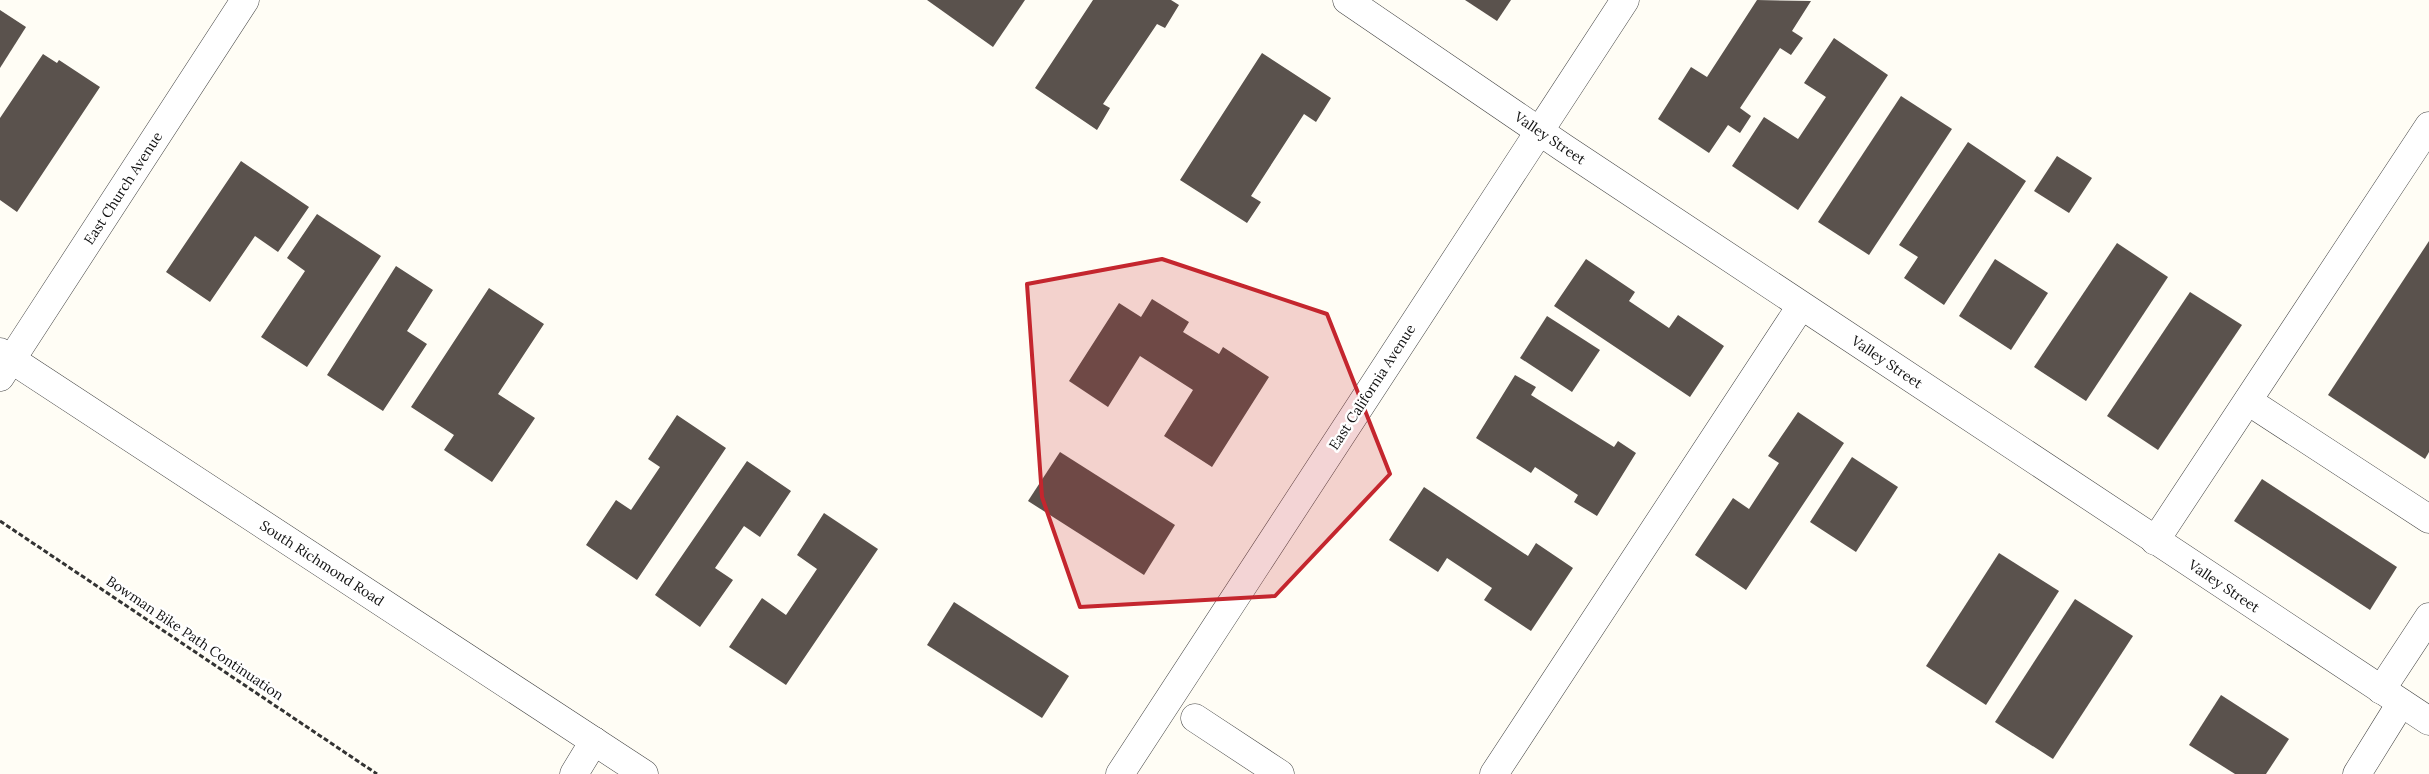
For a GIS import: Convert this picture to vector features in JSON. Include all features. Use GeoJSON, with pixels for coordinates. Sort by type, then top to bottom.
{"type":"FeatureCollection","features":[{"type":"Feature","properties":{"kind":"street","name":"East Church Avenue"},"geometry":{"type":"LineString","coordinates":[[4,363],[246,0]]}},
{"type":"Feature","properties":{"kind":"street","name":"Valley Street"},"geometry":{"type":"LineString","coordinates":[[1347,0],[1801,306],[2429,722]]}},
{"type":"Feature","properties":{"kind":"street","name":"East California Avenue"},"geometry":{"type":"LineString","coordinates":[[1120,774],[1625,0]]}},
{"type":"Feature","properties":{"kind":"street"},"geometry":{"type":"LineString","coordinates":[[2155,541],[2429,126]]}},
{"type":"Feature","properties":{"kind":"street"},"geometry":{"type":"LineString","coordinates":[[1494,774],[1801,306]]}},
{"type":"Feature","properties":{"kind":"street","name":"South Richmond Road"},"geometry":{"type":"LineString","coordinates":[[4,363],[644,774]]}},
{"type":"Feature","properties":{"kind":"street"},"geometry":{"type":"LineString","coordinates":[[2248,401],[2429,519]]}},
{"type":"Feature","properties":{"kind":"street"},"geometry":{"type":"LineString","coordinates":[[2358,774],[2391,697],[2429,617]]}},
{"type":"Feature","properties":{"kind":"street"},"geometry":{"type":"LineString","coordinates":[[1195,718],[1280,774]]}},
{"type":"Feature","properties":{"kind":"street"},"geometry":{"type":"LineString","coordinates":[[574,774],[594,741]]}},
{"type":"Feature","properties":{"kind":"path","name":"Bowman Bike Path Continuation"},"geometry":{"type":"LineString","coordinates":[[0,521],[377,774]]}},
{"type":"Feature","properties":{"kind":"highlighted area"},"geometry":{"type":"Polygon","coordinates":[[[1162,259],[1327,314],[1390,474],[1275,596],[1080,607],[1042,497],[1027,284],[1162,259]]]}},
{"type":"Feature","properties":{"kind":"building"},"geometry":{"type":"Polygon","coordinates":[[[927,0],[1025,0],[993,47],[927,0]]]}},
{"type":"Feature","properties":{"kind":"building"},"geometry":{"type":"Polygon","coordinates":[[[1093,0],[1171,0],[1179,5],[1165,28],[1157,24],[1103,104],[1110,108],[1097,130],[1035,88],[1093,0]]]}},
{"type":"Feature","properties":{"kind":"building"},"geometry":{"type":"Polygon","coordinates":[[[1465,0],[1511,0],[1497,21],[1465,0]]]}},
{"type":"Feature","properties":{"kind":"building"},"geometry":{"type":"Polygon","coordinates":[[[1757,0],[1811,1],[1792,31],[1803,38],[1791,55],[1780,48],[1740,108],[1751,116],[1740,133],[1728,125],[1709,153],[1658,119],[1691,67],[1707,77],[1757,0]]]}},
{"type":"Feature","properties":{"kind":"building"},"geometry":{"type":"Polygon","coordinates":[[[0,10],[26,27],[0,68],[0,10]]]}},
{"type":"Feature","properties":{"kind":"building"},"geometry":{"type":"Polygon","coordinates":[[[1834,38],[1888,75],[1798,210],[1732,166],[1764,117],[1798,139],[1826,97],[1804,83],[1834,38]]]}},
{"type":"Feature","properties":{"kind":"building"},"geometry":{"type":"Polygon","coordinates":[[[1262,53],[1331,98],[1316,122],[1304,114],[1251,196],[1261,202],[1247,223],[1180,180],[1262,53]]]}},
{"type":"Feature","properties":{"kind":"building"},"geometry":{"type":"Polygon","coordinates":[[[43,54],[57,63],[59,60],[100,87],[17,212],[0,200],[0,118],[43,54]]]}},
{"type":"Feature","properties":{"kind":"building"},"geometry":{"type":"Polygon","coordinates":[[[1901,96],[1952,129],[1869,255],[1818,222],[1901,96]]]}},
{"type":"Feature","properties":{"kind":"building"},"geometry":{"type":"Polygon","coordinates":[[[1968,142],[2026,181],[1944,305],[1904,278],[1918,257],[1899,245],[1968,142]]]}},
{"type":"Feature","properties":{"kind":"building"},"geometry":{"type":"Polygon","coordinates":[[[2057,156],[2092,178],[2069,213],[2034,191],[2057,156]]]}},
{"type":"Feature","properties":{"kind":"building"},"geometry":{"type":"Polygon","coordinates":[[[241,161],[309,207],[278,252],[255,236],[210,302],[166,272],[241,161]]]}},
{"type":"Feature","properties":{"kind":"building"},"geometry":{"type":"Polygon","coordinates":[[[317,214],[381,256],[307,367],[261,337],[305,271],[287,258],[317,214]]]}},
{"type":"Feature","properties":{"kind":"building"},"geometry":{"type":"Polygon","coordinates":[[[2429,241],[2429,452],[2425,459],[2328,395],[2429,241]]]}},
{"type":"Feature","properties":{"kind":"building"},"geometry":{"type":"Polygon","coordinates":[[[2117,243],[2168,277],[2086,401],[2034,367],[2117,243]]]}},
{"type":"Feature","properties":{"kind":"building"},"geometry":{"type":"Polygon","coordinates":[[[1586,259],[1635,292],[1629,301],[1669,328],[1678,315],[1724,346],[1690,397],[1554,306],[1586,259]]]}},
{"type":"Feature","properties":{"kind":"building"},"geometry":{"type":"Polygon","coordinates":[[[1995,259],[2048,293],[2011,350],[1959,316],[1995,259]]]}},
{"type":"Feature","properties":{"kind":"building"},"geometry":{"type":"Polygon","coordinates":[[[396,266],[433,290],[407,331],[427,344],[383,411],[327,375],[396,266]]]}},
{"type":"Feature","properties":{"kind":"building"},"geometry":{"type":"Polygon","coordinates":[[[489,288],[544,324],[498,394],[535,418],[492,482],[444,450],[454,435],[411,407],[489,288]]]}},
{"type":"Feature","properties":{"kind":"building"},"geometry":{"type":"Polygon","coordinates":[[[2190,292],[2242,325],[2158,450],[2107,416],[2190,292]]]}},
{"type":"Feature","properties":{"kind":"building"},"geometry":{"type":"Polygon","coordinates":[[[1152,299],[1189,322],[1183,332],[1219,354],[1223,347],[1269,377],[1212,467],[1164,436],[1193,390],[1140,356],[1108,407],[1069,381],[1119,303],[1141,317],[1152,299]]]}},
{"type":"Feature","properties":{"kind":"building"},"geometry":{"type":"Polygon","coordinates":[[[1547,316],[1600,350],[1572,392],[1520,358],[1547,316]]]}},
{"type":"Feature","properties":{"kind":"building"},"geometry":{"type":"Polygon","coordinates":[[[1515,375],[1536,387],[1531,395],[1614,447],[1618,441],[1636,453],[1597,516],[1574,502],[1578,495],[1535,467],[1531,473],[1476,438],[1515,375]]]}},
{"type":"Feature","properties":{"kind":"building"},"geometry":{"type":"Polygon","coordinates":[[[1798,412],[1844,443],[1746,590],[1695,555],[1733,498],[1749,509],[1779,463],[1768,456],[1798,412]]]}},
{"type":"Feature","properties":{"kind":"building"},"geometry":{"type":"Polygon","coordinates":[[[677,415],[726,448],[637,580],[586,545],[616,500],[631,510],[660,467],[648,459],[677,415]]]}},
{"type":"Feature","properties":{"kind":"building"},"geometry":{"type":"Polygon","coordinates":[[[1060,452],[1175,525],[1144,575],[1028,501],[1060,452]]]}},
{"type":"Feature","properties":{"kind":"building"},"geometry":{"type":"Polygon","coordinates":[[[1852,457],[1898,487],[1856,552],[1810,522],[1852,457]]]}},
{"type":"Feature","properties":{"kind":"building"},"geometry":{"type":"Polygon","coordinates":[[[747,461],[791,491],[760,537],[744,526],[715,568],[733,580],[700,627],[655,595],[747,461]]]}},
{"type":"Feature","properties":{"kind":"building"},"geometry":{"type":"Polygon","coordinates":[[[2262,479],[2397,567],[2370,610],[2234,521],[2262,479]]]}},
{"type":"Feature","properties":{"kind":"building"},"geometry":{"type":"Polygon","coordinates":[[[1424,487],[1528,556],[1536,543],[1573,568],[1531,631],[1484,600],[1492,588],[1447,558],[1438,572],[1389,540],[1424,487]]]}},
{"type":"Feature","properties":{"kind":"building"},"geometry":{"type":"Polygon","coordinates":[[[824,513],[878,549],[786,685],[729,647],[762,598],[786,615],[817,569],[797,555],[824,513]]]}},
{"type":"Feature","properties":{"kind":"building"},"geometry":{"type":"Polygon","coordinates":[[[1999,553],[2059,591],[1986,705],[1926,666],[1999,553]]]}},
{"type":"Feature","properties":{"kind":"building"},"geometry":{"type":"Polygon","coordinates":[[[2075,599],[2133,636],[2053,759],[1995,722],[2075,599]]]}},
{"type":"Feature","properties":{"kind":"building"},"geometry":{"type":"Polygon","coordinates":[[[954,602],[1069,676],[1042,718],[927,645],[954,602]]]}},
{"type":"Feature","properties":{"kind":"building"},"geometry":{"type":"Polygon","coordinates":[[[2221,695],[2289,739],[2266,774],[2235,774],[2189,745],[2221,695]]]}}]}
